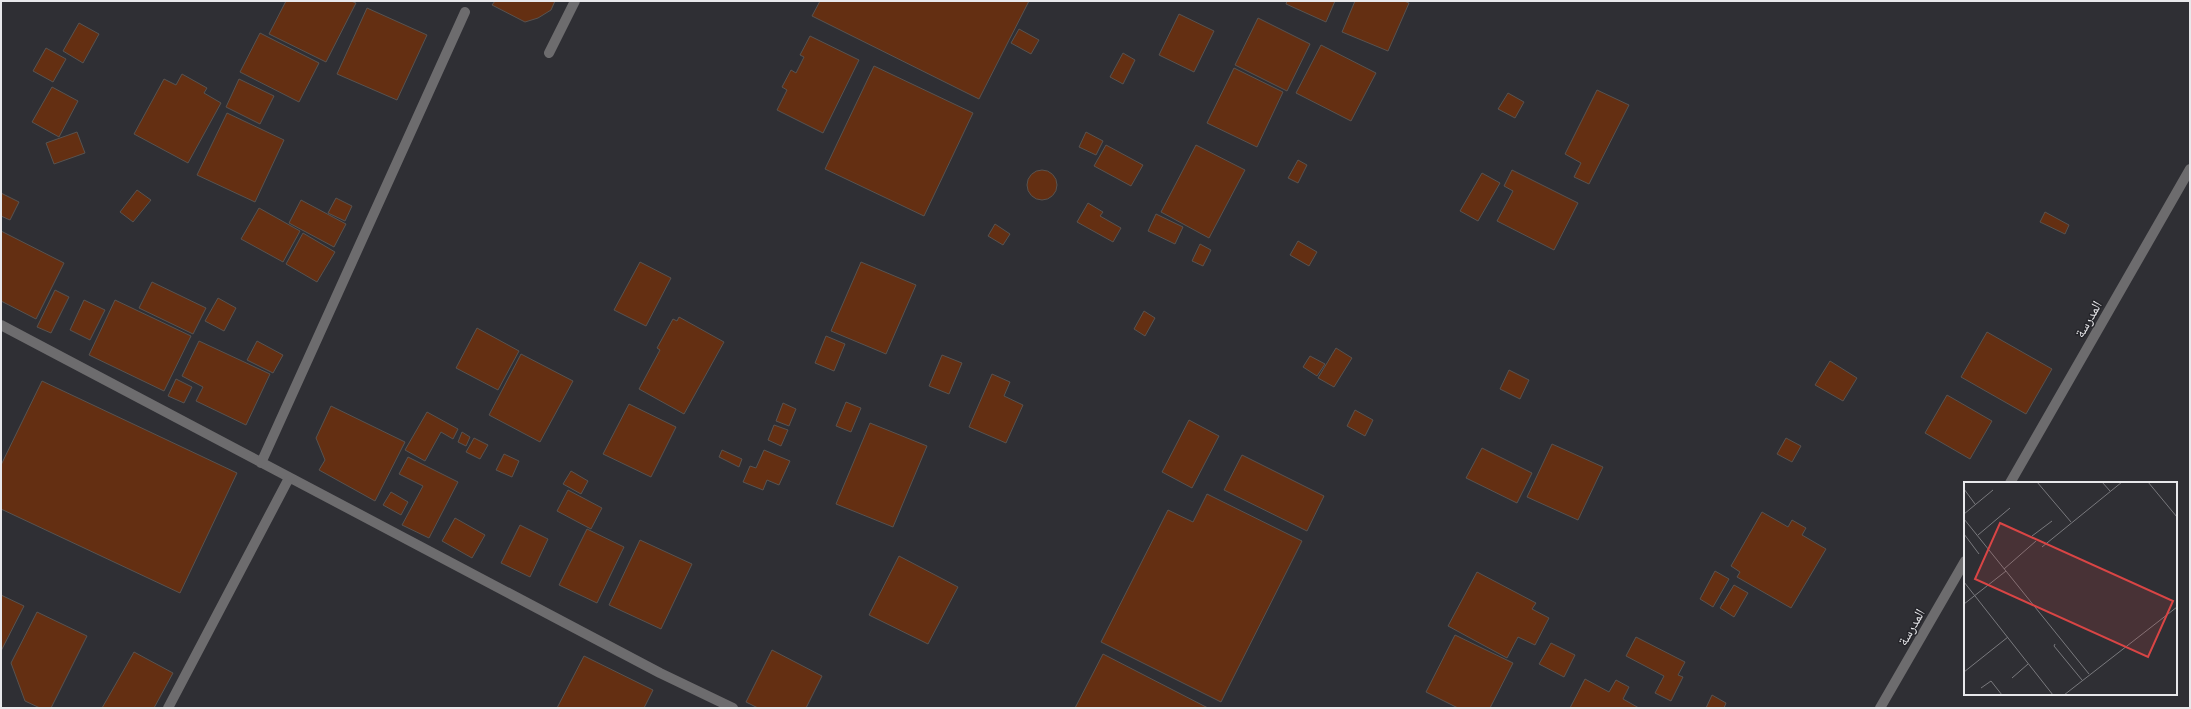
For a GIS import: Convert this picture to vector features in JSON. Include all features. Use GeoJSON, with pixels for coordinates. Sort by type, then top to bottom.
{"type":"FeatureCollection","features":[{"type":"Feature","properties":{"kind":"street"},"geometry":{"type":"LineString","coordinates":[[549,53],[575,1]]}},
{"type":"Feature","properties":{"kind":"street"},"geometry":{"type":"LineString","coordinates":[[261,463],[466,12]]}},
{"type":"Feature","properties":{"kind":"street","name":"المدرسة"},"geometry":{"type":"LineString","coordinates":[[2011,482],[2190,169]]}},
{"type":"Feature","properties":{"kind":"street"},"geometry":{"type":"LineString","coordinates":[[1,325],[660,673],[734,708]]}},
{"type":"Feature","properties":{"kind":"street"},"geometry":{"type":"LineString","coordinates":[[168,708],[290,478]]}},
{"type":"Feature","properties":{"kind":"street","name":"المدرسة"},"geometry":{"type":"LineString","coordinates":[[1880,708],[1964,563]]}},
{"type":"Feature","properties":{"kind":"building"},"geometry":{"type":"Polygon","coordinates":[[[286,1],[351,1],[356,3],[326,62],[269,34],[286,1]]]}},
{"type":"Feature","properties":{"kind":"building"},"geometry":{"type":"Polygon","coordinates":[[[495,1],[555,1],[551,10],[538,18],[525,22],[492,5],[495,1]]]}},
{"type":"Feature","properties":{"kind":"building"},"geometry":{"type":"Polygon","coordinates":[[[820,1],[1029,1],[979,99],[812,16],[820,1]]]}},
{"type":"Feature","properties":{"kind":"building"},"geometry":{"type":"Polygon","coordinates":[[[1287,1],[1335,1],[1326,22],[1286,4],[1287,1]]]}},
{"type":"Feature","properties":{"kind":"building"},"geometry":{"type":"Polygon","coordinates":[[[1355,1],[1404,1],[1409,3],[1388,51],[1342,32],[1355,1]]]}},
{"type":"Feature","properties":{"kind":"building"},"geometry":{"type":"Polygon","coordinates":[[[367,8],[427,35],[397,100],[337,74],[367,8]]]}},
{"type":"Feature","properties":{"kind":"building"},"geometry":{"type":"Polygon","coordinates":[[[1179,14],[1214,31],[1194,72],[1159,55],[1179,14]]]}},
{"type":"Feature","properties":{"kind":"building"},"geometry":{"type":"Polygon","coordinates":[[[1258,18],[1310,44],[1287,91],[1235,65],[1258,18]]]}},
{"type":"Feature","properties":{"kind":"building"},"geometry":{"type":"Polygon","coordinates":[[[79,23],[99,34],[83,63],[63,51],[79,23]]]}},
{"type":"Feature","properties":{"kind":"building"},"geometry":{"type":"Polygon","coordinates":[[[1019,29],[1039,40],[1031,54],[1011,43],[1019,29]]]}},
{"type":"Feature","properties":{"kind":"building"},"geometry":{"type":"Polygon","coordinates":[[[260,33],[319,63],[299,102],[240,72],[260,33]]]}},
{"type":"Feature","properties":{"kind":"building"},"geometry":{"type":"Polygon","coordinates":[[[810,36],[859,60],[823,133],[777,110],[787,90],[782,87],[791,70],[796,73],[804,57],[800,55],[810,36]]]}},
{"type":"Feature","properties":{"kind":"building"},"geometry":{"type":"Polygon","coordinates":[[[1321,45],[1376,73],[1351,121],[1296,93],[1321,45]]]}},
{"type":"Feature","properties":{"kind":"building"},"geometry":{"type":"Polygon","coordinates":[[[46,48],[66,59],[53,82],[33,71],[46,48]]]}},
{"type":"Feature","properties":{"kind":"building"},"geometry":{"type":"Polygon","coordinates":[[[1123,53],[1135,60],[1123,84],[1110,77],[1123,53]]]}},
{"type":"Feature","properties":{"kind":"building"},"geometry":{"type":"Polygon","coordinates":[[[874,66],[973,113],[924,216],[825,169],[874,66]]]}},
{"type":"Feature","properties":{"kind":"building"},"geometry":{"type":"Polygon","coordinates":[[[1234,68],[1283,92],[1257,147],[1207,123],[1234,68]]]}},
{"type":"Feature","properties":{"kind":"building"},"geometry":{"type":"Polygon","coordinates":[[[182,74],[207,88],[204,93],[221,103],[188,163],[134,134],[164,79],[176,85],[182,74]]]}},
{"type":"Feature","properties":{"kind":"building"},"geometry":{"type":"Polygon","coordinates":[[[239,79],[274,96],[260,124],[226,107],[239,79]]]}},
{"type":"Feature","properties":{"kind":"building"},"geometry":{"type":"Polygon","coordinates":[[[52,87],[78,101],[59,137],[32,122],[52,87]]]}},
{"type":"Feature","properties":{"kind":"building"},"geometry":{"type":"Polygon","coordinates":[[[1597,90],[1629,105],[1589,184],[1574,177],[1581,163],[1565,154],[1597,90]]]}},
{"type":"Feature","properties":{"kind":"building"},"geometry":{"type":"Polygon","coordinates":[[[1508,93],[1524,102],[1515,118],[1498,109],[1508,93]]]}},
{"type":"Feature","properties":{"kind":"building"},"geometry":{"type":"Polygon","coordinates":[[[227,113],[284,140],[255,202],[197,175],[227,113]]]}},
{"type":"Feature","properties":{"kind":"building"},"geometry":{"type":"Polygon","coordinates":[[[77,132],[85,153],[54,164],[46,143],[77,132]]]}},
{"type":"Feature","properties":{"kind":"building"},"geometry":{"type":"Polygon","coordinates":[[[1086,132],[1103,141],[1096,155],[1079,147],[1086,132]]]}},
{"type":"Feature","properties":{"kind":"building"},"geometry":{"type":"Polygon","coordinates":[[[1106,145],[1143,165],[1131,186],[1094,166],[1106,145]]]}},
{"type":"Feature","properties":{"kind":"building"},"geometry":{"type":"Polygon","coordinates":[[[1196,145],[1245,170],[1209,238],[1161,212],[1196,145]]]}},
{"type":"Feature","properties":{"kind":"building"},"geometry":{"type":"Polygon","coordinates":[[[1298,160],[1307,165],[1298,183],[1288,178],[1298,160]]]}},
{"type":"Feature","properties":{"kind":"building"},"geometry":{"type":"Polygon","coordinates":[[[1042,170],[1053,174],[1057,185],[1053,196],[1042,200],[1031,196],[1027,185],[1031,174],[1042,170]]]}},
{"type":"Feature","properties":{"kind":"building"},"geometry":{"type":"Polygon","coordinates":[[[1512,170],[1578,203],[1554,250],[1497,221],[1513,191],[1504,186],[1512,170]]]}},
{"type":"Feature","properties":{"kind":"building"},"geometry":{"type":"Polygon","coordinates":[[[1482,173],[1500,183],[1478,221],[1460,211],[1482,173]]]}},
{"type":"Feature","properties":{"kind":"building"},"geometry":{"type":"Polygon","coordinates":[[[137,190],[151,200],[133,222],[120,212],[137,190]]]}},
{"type":"Feature","properties":{"kind":"building"},"geometry":{"type":"Polygon","coordinates":[[[1,193],[19,202],[10,220],[1,216],[1,193]]]}},
{"type":"Feature","properties":{"kind":"building"},"geometry":{"type":"Polygon","coordinates":[[[336,198],[352,206],[345,221],[328,213],[336,198]]]}},
{"type":"Feature","properties":{"kind":"building"},"geometry":{"type":"Polygon","coordinates":[[[301,200],[346,224],[334,247],[289,223],[301,200]]]}},
{"type":"Feature","properties":{"kind":"building"},"geometry":{"type":"Polygon","coordinates":[[[1088,203],[1103,212],[1100,216],[1121,228],[1113,242],[1077,222],[1088,203]]]}},
{"type":"Feature","properties":{"kind":"building"},"geometry":{"type":"Polygon","coordinates":[[[259,208],[300,231],[283,262],[241,239],[259,208]]]}},
{"type":"Feature","properties":{"kind":"building"},"geometry":{"type":"Polygon","coordinates":[[[2045,212],[2069,225],[2065,234],[2040,222],[2045,212]]]}},
{"type":"Feature","properties":{"kind":"building"},"geometry":{"type":"Polygon","coordinates":[[[1156,214],[1183,227],[1175,244],[1148,231],[1156,214]]]}},
{"type":"Feature","properties":{"kind":"building"},"geometry":{"type":"Polygon","coordinates":[[[995,224],[1010,234],[1003,245],[988,236],[995,224]]]}},
{"type":"Feature","properties":{"kind":"building"},"geometry":{"type":"Polygon","coordinates":[[[1,231],[64,263],[36,319],[1,301],[1,231]]]}},
{"type":"Feature","properties":{"kind":"building"},"geometry":{"type":"Polygon","coordinates":[[[303,233],[335,252],[317,282],[286,264],[303,233]]]}},
{"type":"Feature","properties":{"kind":"building"},"geometry":{"type":"Polygon","coordinates":[[[1298,241],[1317,252],[1309,266],[1290,255],[1298,241]]]}},
{"type":"Feature","properties":{"kind":"building"},"geometry":{"type":"Polygon","coordinates":[[[1200,244],[1211,250],[1203,266],[1192,261],[1200,244]]]}},
{"type":"Feature","properties":{"kind":"building"},"geometry":{"type":"Polygon","coordinates":[[[640,262],[671,278],[646,326],[614,310],[640,262]]]}},
{"type":"Feature","properties":{"kind":"building"},"geometry":{"type":"Polygon","coordinates":[[[861,262],[916,285],[886,354],[831,331],[861,262]]]}},
{"type":"Feature","properties":{"kind":"building"},"geometry":{"type":"Polygon","coordinates":[[[152,282],[206,308],[193,334],[139,308],[152,282]]]}},
{"type":"Feature","properties":{"kind":"building"},"geometry":{"type":"Polygon","coordinates":[[[55,290],[69,297],[51,333],[37,327],[55,290]]]}},
{"type":"Feature","properties":{"kind":"building"},"geometry":{"type":"Polygon","coordinates":[[[218,298],[236,308],[224,331],[205,321],[218,298]]]}},
{"type":"Feature","properties":{"kind":"building"},"geometry":{"type":"Polygon","coordinates":[[[84,300],[105,310],[90,340],[70,330],[84,300]]]}},
{"type":"Feature","properties":{"kind":"building"},"geometry":{"type":"Polygon","coordinates":[[[115,300],[191,336],[164,391],[89,355],[115,300]]]}},
{"type":"Feature","properties":{"kind":"building"},"geometry":{"type":"Polygon","coordinates":[[[1144,311],[1155,318],[1145,336],[1134,329],[1144,311]]]}},
{"type":"Feature","properties":{"kind":"building"},"geometry":{"type":"Polygon","coordinates":[[[679,317],[724,342],[684,414],[639,389],[660,350],[657,348],[673,319],[677,321],[679,317]]]}},
{"type":"Feature","properties":{"kind":"building"},"geometry":{"type":"Polygon","coordinates":[[[477,328],[519,351],[498,390],[456,368],[477,328]]]}},
{"type":"Feature","properties":{"kind":"building"},"geometry":{"type":"Polygon","coordinates":[[[1987,332],[2052,369],[2026,414],[1961,377],[1987,332]]]}},
{"type":"Feature","properties":{"kind":"building"},"geometry":{"type":"Polygon","coordinates":[[[826,336],[845,344],[834,371],[815,363],[826,336]]]}},
{"type":"Feature","properties":{"kind":"building"},"geometry":{"type":"Polygon","coordinates":[[[199,341],[270,374],[246,425],[196,401],[203,387],[182,376],[199,341]]]}},
{"type":"Feature","properties":{"kind":"building"},"geometry":{"type":"Polygon","coordinates":[[[257,341],[283,355],[273,373],[247,360],[257,341]]]}},
{"type":"Feature","properties":{"kind":"building"},"geometry":{"type":"Polygon","coordinates":[[[1336,348],[1352,358],[1334,387],[1318,378],[1336,348]]]}},
{"type":"Feature","properties":{"kind":"building"},"geometry":{"type":"Polygon","coordinates":[[[521,354],[573,381],[540,442],[489,415],[521,354]]]}},
{"type":"Feature","properties":{"kind":"building"},"geometry":{"type":"Polygon","coordinates":[[[942,355],[962,363],[949,394],[929,386],[942,355]]]}},
{"type":"Feature","properties":{"kind":"building"},"geometry":{"type":"Polygon","coordinates":[[[1310,356],[1325,364],[1317,376],[1303,367],[1310,356]]]}},
{"type":"Feature","properties":{"kind":"building"},"geometry":{"type":"Polygon","coordinates":[[[1830,361],[1857,378],[1843,401],[1815,385],[1830,361]]]}},
{"type":"Feature","properties":{"kind":"building"},"geometry":{"type":"Polygon","coordinates":[[[1509,370],[1529,380],[1520,399],[1500,389],[1509,370]]]}},
{"type":"Feature","properties":{"kind":"building"},"geometry":{"type":"Polygon","coordinates":[[[992,374],[1010,382],[1004,396],[1023,405],[1006,443],[969,427],[992,374]]]}},
{"type":"Feature","properties":{"kind":"building"},"geometry":{"type":"Polygon","coordinates":[[[176,379],[192,387],[184,403],[168,396],[176,379]]]}},
{"type":"Feature","properties":{"kind":"building"},"geometry":{"type":"Polygon","coordinates":[[[42,381],[237,473],[180,593],[1,509],[1,465],[42,381]]]}},
{"type":"Feature","properties":{"kind":"building"},"geometry":{"type":"Polygon","coordinates":[[[1947,395],[1992,421],[1970,459],[1925,433],[1947,395]]]}},
{"type":"Feature","properties":{"kind":"building"},"geometry":{"type":"Polygon","coordinates":[[[846,402],[861,408],[851,432],[836,426],[846,402]]]}},
{"type":"Feature","properties":{"kind":"building"},"geometry":{"type":"Polygon","coordinates":[[[783,403],[796,409],[789,426],[776,421],[783,403]]]}},
{"type":"Feature","properties":{"kind":"building"},"geometry":{"type":"Polygon","coordinates":[[[629,404],[676,427],[651,477],[603,454],[629,404]]]}},
{"type":"Feature","properties":{"kind":"building"},"geometry":{"type":"Polygon","coordinates":[[[331,406],[405,442],[375,501],[319,470],[325,460],[316,438],[331,406]]]}},
{"type":"Feature","properties":{"kind":"building"},"geometry":{"type":"Polygon","coordinates":[[[1355,410],[1373,420],[1365,436],[1347,426],[1355,410]]]}},
{"type":"Feature","properties":{"kind":"building"},"geometry":{"type":"Polygon","coordinates":[[[427,412],[458,429],[453,439],[441,432],[425,461],[405,450],[427,412]]]}},
{"type":"Feature","properties":{"kind":"building"},"geometry":{"type":"Polygon","coordinates":[[[1189,420],[1219,436],[1192,488],[1162,472],[1189,420]]]}},
{"type":"Feature","properties":{"kind":"building"},"geometry":{"type":"Polygon","coordinates":[[[870,423],[927,446],[893,527],[836,504],[870,423]]]}},
{"type":"Feature","properties":{"kind":"building"},"geometry":{"type":"Polygon","coordinates":[[[774,425],[788,430],[781,446],[768,440],[774,425]]]}},
{"type":"Feature","properties":{"kind":"building"},"geometry":{"type":"Polygon","coordinates":[[[462,432],[470,437],[466,446],[458,442],[462,432]]]}},
{"type":"Feature","properties":{"kind":"building"},"geometry":{"type":"Polygon","coordinates":[[[474,438],[488,445],[480,459],[466,452],[474,438]]]}},
{"type":"Feature","properties":{"kind":"building"},"geometry":{"type":"Polygon","coordinates":[[[1786,438],[1801,446],[1792,462],[1777,454],[1786,438]]]}},
{"type":"Feature","properties":{"kind":"building"},"geometry":{"type":"Polygon","coordinates":[[[1552,444],[1603,467],[1578,520],[1527,497],[1552,444]]]}},
{"type":"Feature","properties":{"kind":"building"},"geometry":{"type":"Polygon","coordinates":[[[1482,448],[1532,473],[1517,503],[1466,478],[1482,448]]]}},
{"type":"Feature","properties":{"kind":"building"},"geometry":{"type":"Polygon","coordinates":[[[722,450],[742,459],[739,467],[719,457],[722,450]]]}},
{"type":"Feature","properties":{"kind":"building"},"geometry":{"type":"Polygon","coordinates":[[[764,450],[790,461],[779,485],[767,480],[763,490],[743,482],[750,466],[756,468],[764,450]]]}},
{"type":"Feature","properties":{"kind":"building"},"geometry":{"type":"Polygon","coordinates":[[[504,454],[519,461],[512,477],[496,470],[504,454]]]}},
{"type":"Feature","properties":{"kind":"building"},"geometry":{"type":"Polygon","coordinates":[[[1242,455],[1324,496],[1307,531],[1224,490],[1242,455]]]}},
{"type":"Feature","properties":{"kind":"building"},"geometry":{"type":"Polygon","coordinates":[[[408,457],[458,482],[429,538],[402,525],[423,486],[399,474],[408,457]]]}},
{"type":"Feature","properties":{"kind":"building"},"geometry":{"type":"Polygon","coordinates":[[[571,471],[588,481],[581,494],[563,484],[571,471]]]}},
{"type":"Feature","properties":{"kind":"building"},"geometry":{"type":"Polygon","coordinates":[[[568,490],[602,508],[591,529],[557,511],[568,490]]]}},
{"type":"Feature","properties":{"kind":"building"},"geometry":{"type":"Polygon","coordinates":[[[391,492],[408,502],[401,515],[383,505],[391,492]]]}},
{"type":"Feature","properties":{"kind":"building"},"geometry":{"type":"Polygon","coordinates":[[[1207,494],[1302,541],[1221,702],[1101,642],[1168,510],[1193,522],[1207,494]]]}},
{"type":"Feature","properties":{"kind":"building"},"geometry":{"type":"Polygon","coordinates":[[[1762,512],[1788,527],[1792,520],[1806,528],[1802,535],[1826,549],[1791,608],[1737,577],[1740,572],[1731,566],[1762,512]]]}},
{"type":"Feature","properties":{"kind":"building"},"geometry":{"type":"Polygon","coordinates":[[[455,518],[485,535],[472,558],[442,541],[455,518]]]}},
{"type":"Feature","properties":{"kind":"building"},"geometry":{"type":"Polygon","coordinates":[[[520,525],[548,539],[530,577],[501,563],[520,525]]]}},
{"type":"Feature","properties":{"kind":"building"},"geometry":{"type":"Polygon","coordinates":[[[587,529],[624,547],[597,603],[559,585],[587,529]]]}},
{"type":"Feature","properties":{"kind":"building"},"geometry":{"type":"Polygon","coordinates":[[[640,540],[692,564],[661,629],[609,605],[640,540]]]}},
{"type":"Feature","properties":{"kind":"building"},"geometry":{"type":"Polygon","coordinates":[[[899,556],[958,587],[928,644],[869,615],[899,556]]]}},
{"type":"Feature","properties":{"kind":"building"},"geometry":{"type":"Polygon","coordinates":[[[1715,571],[1729,579],[1713,607],[1700,599],[1715,571]]]}},
{"type":"Feature","properties":{"kind":"building"},"geometry":{"type":"Polygon","coordinates":[[[1477,572],[1536,603],[1532,609],[1549,618],[1535,645],[1518,637],[1507,658],[1448,626],[1477,572]]]}},
{"type":"Feature","properties":{"kind":"building"},"geometry":{"type":"Polygon","coordinates":[[[1734,585],[1748,593],[1734,617],[1720,608],[1734,585]]]}},
{"type":"Feature","properties":{"kind":"building"},"geometry":{"type":"Polygon","coordinates":[[[1,595],[24,606],[1,651],[1,595]]]}},
{"type":"Feature","properties":{"kind":"building"},"geometry":{"type":"Polygon","coordinates":[[[37,612],[87,636],[51,708],[40,708],[25,701],[11,663],[37,612]]]}},
{"type":"Feature","properties":{"kind":"building"},"geometry":{"type":"Polygon","coordinates":[[[1455,635],[1513,663],[1490,708],[1458,708],[1426,692],[1455,635]]]}},
{"type":"Feature","properties":{"kind":"building"},"geometry":{"type":"Polygon","coordinates":[[[1636,637],[1685,662],[1678,675],[1683,677],[1671,701],[1655,693],[1664,676],[1626,656],[1636,637]]]}},
{"type":"Feature","properties":{"kind":"building"},"geometry":{"type":"Polygon","coordinates":[[[1551,643],[1575,655],[1564,677],[1539,664],[1551,643]]]}},
{"type":"Feature","properties":{"kind":"building"},"geometry":{"type":"Polygon","coordinates":[[[772,650],[822,676],[806,708],[758,708],[746,702],[772,650]]]}},
{"type":"Feature","properties":{"kind":"building"},"geometry":{"type":"Polygon","coordinates":[[[134,652],[173,673],[154,708],[102,708],[134,652]]]}},
{"type":"Feature","properties":{"kind":"building"},"geometry":{"type":"Polygon","coordinates":[[[1103,654],[1208,708],[1075,708],[1103,654]]]}},
{"type":"Feature","properties":{"kind":"building"},"geometry":{"type":"Polygon","coordinates":[[[584,656],[653,690],[644,708],[557,708],[584,656]]]}},
{"type":"Feature","properties":{"kind":"building"},"geometry":{"type":"Polygon","coordinates":[[[1585,679],[1609,692],[1616,680],[1629,687],[1623,699],[1639,708],[1570,708],[1585,679]]]}},
{"type":"Feature","properties":{"kind":"building"},"geometry":{"type":"Polygon","coordinates":[[[1712,695],[1726,703],[1724,708],[1706,708],[1712,695]]]}}]}
